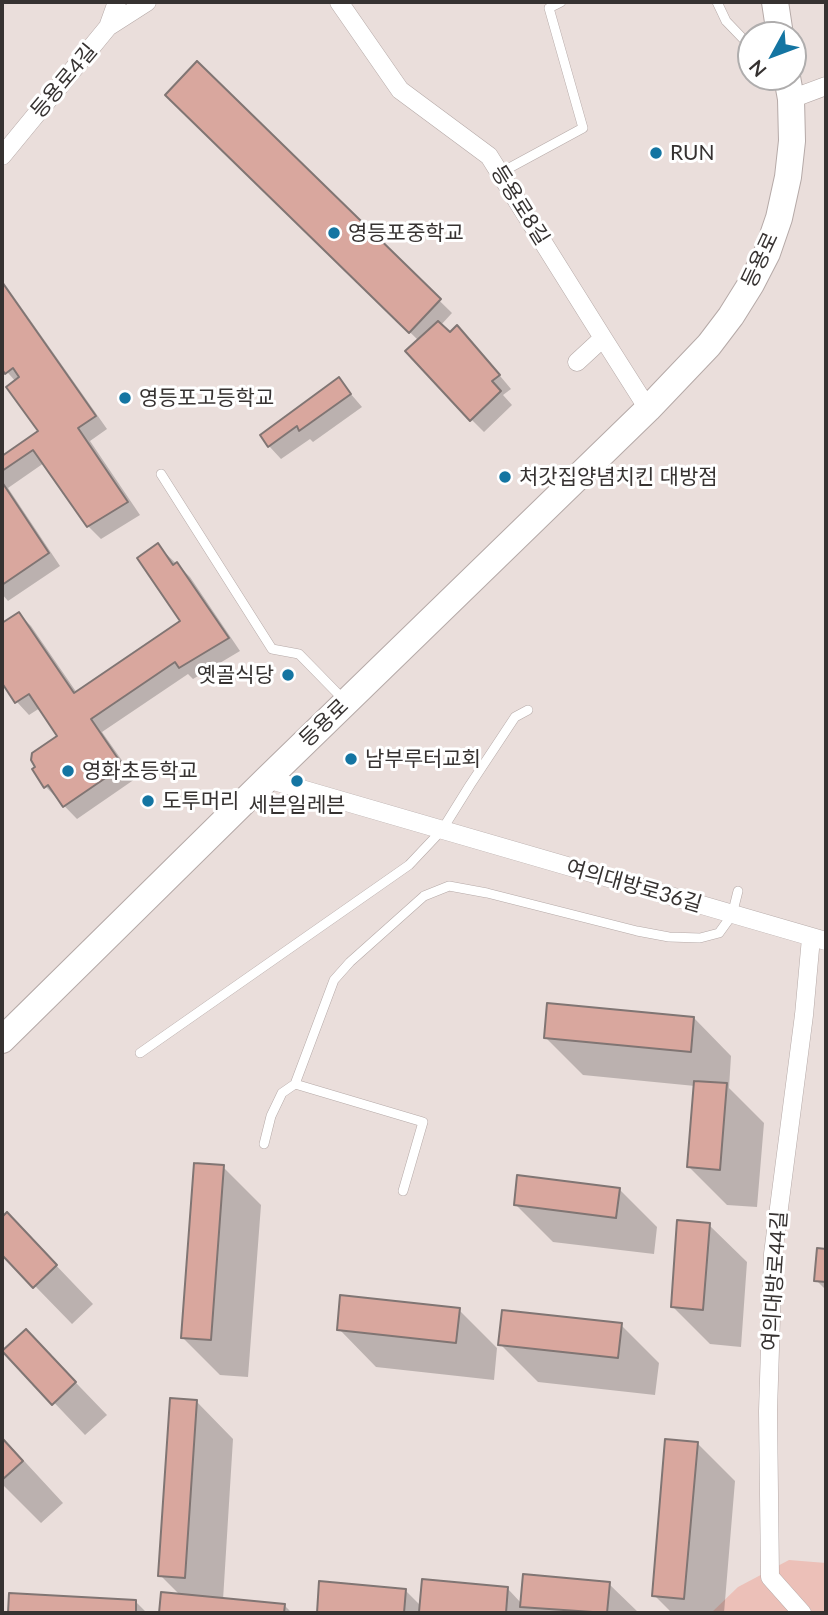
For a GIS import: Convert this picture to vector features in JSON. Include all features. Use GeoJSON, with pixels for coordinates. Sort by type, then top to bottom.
{"type":"FeatureCollection","features":[{"type":"Feature","properties":{"kind":"street","name":"등용로4길"},"geometry":{"type":"LineString","coordinates":[[2,156],[108,27],[117,2]]}},
{"type":"Feature","properties":{"kind":"street"},"geometry":{"type":"LineString","coordinates":[[108,27],[146,2]]}},
{"type":"Feature","properties":{"kind":"street","name":"등용로8길"},"geometry":{"type":"LineString","coordinates":[[339,2],[400,90],[489,156],[603,338]]}},
{"type":"Feature","properties":{"kind":"street"},"geometry":{"type":"LineString","coordinates":[[775,2],[778,21]]}},
{"type":"Feature","properties":{"kind":"street"},"geometry":{"type":"LineString","coordinates":[[807,86],[826,86]]}},
{"type":"Feature","properties":{"kind":"street","name":"등용로"},"geometry":{"type":"LineString","coordinates":[[2,1040],[648,409],[709,345],[732,316],[767,253],[779,218],[792,141],[787,91]]}},
{"type":"Feature","properties":{"kind":"street"},"geometry":{"type":"LineString","coordinates":[[577,362],[603,338],[648,409]]}},
{"type":"Feature","properties":{"kind":"street","name":"여의대방로36길"},"geometry":{"type":"LineString","coordinates":[[267,779],[819,939]]}},
{"type":"Feature","properties":{"kind":"street","name":"여의대방로44길"},"geometry":{"type":"LineString","coordinates":[[802,1613],[770,1577],[768,1411],[773,1254],[804,1015],[819,939]]}},
{"type":"Feature","properties":{"kind":"lane"},"geometry":{"type":"LineString","coordinates":[[500,173],[583,128],[549,8],[561,2]]}},
{"type":"Feature","properties":{"kind":"lane"},"geometry":{"type":"LineString","coordinates":[[717,2],[726,21],[737,32]]}},
{"type":"Feature","properties":{"kind":"lane"},"geometry":{"type":"LineString","coordinates":[[161,474],[272,649],[299,653],[346,702]]}},
{"type":"Feature","properties":{"kind":"lane"},"geometry":{"type":"LineString","coordinates":[[140,1053],[410,865],[442,830],[516,717],[528,710]]}},
{"type":"Feature","properties":{"kind":"lane"},"geometry":{"type":"LineString","coordinates":[[264,1144],[271,1116],[282,1093],[295,1084],[334,980],[350,962],[425,896],[449,886],[637,931],[669,937],[700,938],[719,933],[732,915],[738,891]]}},
{"type":"Feature","properties":{"kind":"lane"},"geometry":{"type":"LineString","coordinates":[[295,1084],[424,1122],[403,1191]]}},
{"type":"Feature","properties":{"kind":"shaded area"},"geometry":{"type":"Polygon","coordinates":[[[789,1560],[826,1563],[826,1613],[711,1613],[738,1587],[789,1560]]]}},
{"type":"Feature","properties":{"kind":"building"},"geometry":{"type":"Polygon","coordinates":[[[197,61],[441,299],[409,333],[165,95],[197,61]]]}},
{"type":"Feature","properties":{"kind":"building"},"geometry":{"type":"Polygon","coordinates":[[[2,282],[96,416],[78,428],[128,502],[87,527],[33,450],[2,471],[2,456],[38,431],[6,387],[19,377],[13,368],[5,374],[2,369],[2,282]]]}},
{"type":"Feature","properties":{"kind":"building"},"geometry":{"type":"Polygon","coordinates":[[[438,321],[450,332],[457,325],[500,375],[492,381],[501,391],[470,421],[405,351],[438,321]]]}},
{"type":"Feature","properties":{"kind":"building"},"geometry":{"type":"Polygon","coordinates":[[[339,377],[351,394],[299,431],[297,426],[268,447],[260,435],[339,377]]]}},
{"type":"Feature","properties":{"kind":"building"},"geometry":{"type":"Polygon","coordinates":[[[2,482],[49,553],[2,585],[2,482]]]}},
{"type":"Feature","properties":{"kind":"building"},"geometry":{"type":"Polygon","coordinates":[[[158,543],[173,565],[177,562],[229,638],[179,668],[175,662],[91,719],[123,766],[63,807],[48,785],[44,788],[32,769],[35,767],[31,760],[32,753],[57,736],[29,694],[15,703],[2,683],[2,623],[19,612],[74,693],[180,621],[137,558],[158,543]]]}},
{"type":"Feature","properties":{"kind":"building"},"geometry":{"type":"Polygon","coordinates":[[[547,1003],[694,1017],[691,1052],[544,1038],[547,1003]]]}},
{"type":"Feature","properties":{"kind":"building"},"geometry":{"type":"Polygon","coordinates":[[[694,1081],[727,1083],[720,1170],[687,1167],[694,1081]]]}},
{"type":"Feature","properties":{"kind":"building"},"geometry":{"type":"Polygon","coordinates":[[[194,1163],[224,1165],[211,1340],[181,1338],[194,1163]]]}},
{"type":"Feature","properties":{"kind":"building"},"geometry":{"type":"Polygon","coordinates":[[[517,1175],[620,1188],[616,1218],[514,1205],[517,1175]]]}},
{"type":"Feature","properties":{"kind":"building"},"geometry":{"type":"Polygon","coordinates":[[[7,1212],[57,1265],[33,1288],[2,1255],[2,1217],[7,1212]]]}},
{"type":"Feature","properties":{"kind":"building"},"geometry":{"type":"Polygon","coordinates":[[[677,1220],[710,1223],[703,1310],[671,1307],[677,1220]]]}},
{"type":"Feature","properties":{"kind":"building"},"geometry":{"type":"Polygon","coordinates":[[[817,1248],[826,1249],[826,1282],[814,1281],[817,1248]]]}},
{"type":"Feature","properties":{"kind":"building"},"geometry":{"type":"Polygon","coordinates":[[[340,1295],[460,1308],[456,1343],[337,1330],[340,1295]]]}},
{"type":"Feature","properties":{"kind":"building"},"geometry":{"type":"Polygon","coordinates":[[[502,1310],[622,1323],[618,1358],[498,1345],[502,1310]]]}},
{"type":"Feature","properties":{"kind":"building"},"geometry":{"type":"Polygon","coordinates":[[[26,1329],[76,1382],[52,1405],[2,1351],[26,1329]]]}},
{"type":"Feature","properties":{"kind":"building"},"geometry":{"type":"Polygon","coordinates":[[[170,1398],[197,1400],[185,1578],[158,1576],[170,1398]]]}},
{"type":"Feature","properties":{"kind":"building"},"geometry":{"type":"Polygon","coordinates":[[[2,1438],[23,1461],[2,1480],[2,1438]]]}},
{"type":"Feature","properties":{"kind":"building"},"geometry":{"type":"Polygon","coordinates":[[[665,1439],[698,1442],[684,1599],[652,1596],[665,1439]]]}},
{"type":"Feature","properties":{"kind":"building"},"geometry":{"type":"Polygon","coordinates":[[[523,1574],[610,1582],[607,1613],[520,1607],[523,1574]]]}},
{"type":"Feature","properties":{"kind":"building"},"geometry":{"type":"Polygon","coordinates":[[[422,1579],[508,1587],[506,1613],[419,1612],[422,1579]]]}},
{"type":"Feature","properties":{"kind":"building"},"geometry":{"type":"Polygon","coordinates":[[[319,1581],[406,1589],[404,1613],[317,1613],[319,1581]]]}},
{"type":"Feature","properties":{"kind":"building"},"geometry":{"type":"Polygon","coordinates":[[[161,1592],[285,1604],[284,1613],[159,1613],[161,1592]]]}},
{"type":"Feature","properties":{"kind":"building"},"geometry":{"type":"Polygon","coordinates":[[[9,1593],[136,1600],[136,1613],[8,1613],[9,1593]]]}},
{"type":"Feature","properties":{"kind":"place","name":"RUN"},"geometry":{"type":"Point","coordinates":[656,153]}},
{"type":"Feature","properties":{"kind":"place","name":"영등포중학교"},"geometry":{"type":"Point","coordinates":[334,233]}},
{"type":"Feature","properties":{"kind":"place","name":"영등포고등학교"},"geometry":{"type":"Point","coordinates":[125,398]}},
{"type":"Feature","properties":{"kind":"place","name":"처갓집양념치킨 대방점"},"geometry":{"type":"Point","coordinates":[505,477]}},
{"type":"Feature","properties":{"kind":"place","name":"옛골식당"},"geometry":{"type":"Point","coordinates":[288,675]}},
{"type":"Feature","properties":{"kind":"place","name":"남부루터교회"},"geometry":{"type":"Point","coordinates":[351,759]}},
{"type":"Feature","properties":{"kind":"place","name":"영화초등학교"},"geometry":{"type":"Point","coordinates":[68,771]}},
{"type":"Feature","properties":{"kind":"place","name":"세븐일레븐"},"geometry":{"type":"Point","coordinates":[297,781]}},
{"type":"Feature","properties":{"kind":"place","name":"도투머리"},"geometry":{"type":"Point","coordinates":[148,801]}}]}
